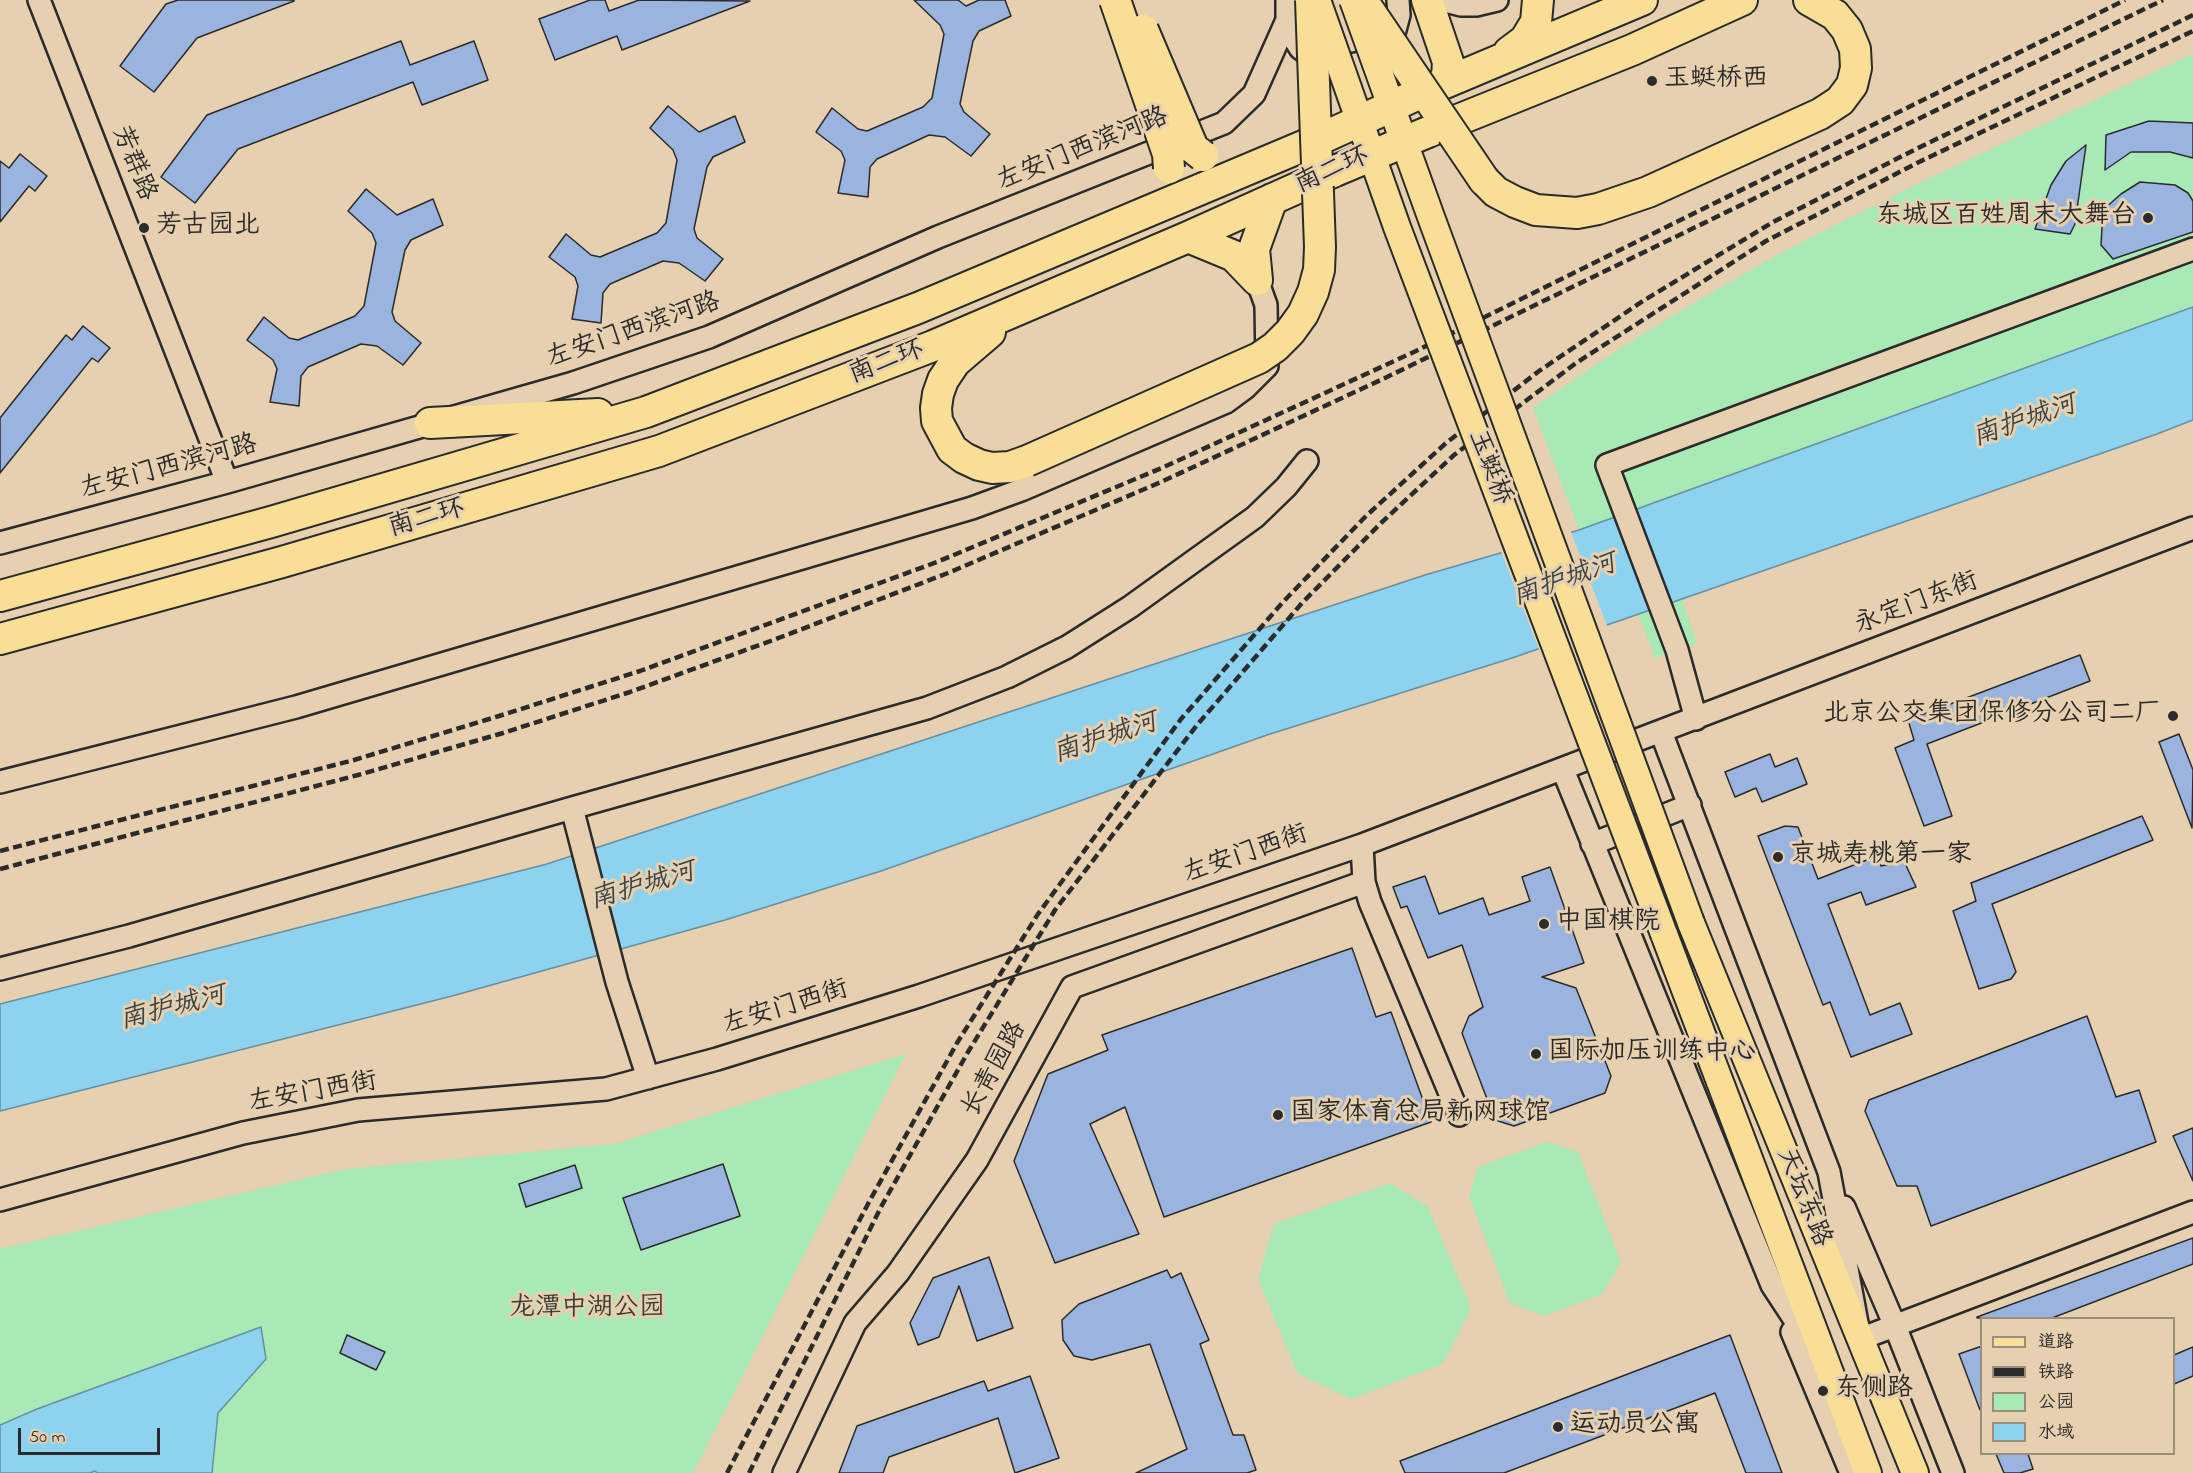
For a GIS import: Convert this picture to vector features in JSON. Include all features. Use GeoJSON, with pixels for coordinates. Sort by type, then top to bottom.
{"type":"FeatureCollection","features":[{"type":"Feature","properties":{"kind":"highway"},"geometry":{"type":"LineString","coordinates":[[1114,0],[1168,154],[1169,168],[1149,212]]}},
{"type":"Feature","properties":{"kind":"highway"},"geometry":{"type":"LineString","coordinates":[[1132,0],[1194,148],[1213,164],[1246,171]]}},
{"type":"Feature","properties":{"kind":"highway"},"geometry":{"type":"LineString","coordinates":[[1015,310],[955,362],[943,380],[938,394],[937,421],[952,449],[964,458],[992,468],[1011,467],[1027,461],[1258,358],[1282,340],[1303,314],[1313,292],[1319,270],[1311,0]]}},
{"type":"Feature","properties":{"kind":"highway"},"geometry":{"type":"LineString","coordinates":[[1362,0],[1484,180],[1496,192],[1536,210],[1577,213],[1598,209],[1648,192],[1820,114],[1840,101],[1852,85],[1856,68],[1855,49],[1847,30],[1835,15],[1820,4],[1809,0]]}},
{"type":"Feature","properties":{"kind":"highway"},"geometry":{"type":"LineString","coordinates":[[1427,0],[1442,38],[1453,59],[1460,66],[1488,64],[1525,40],[1536,22],[1538,0]]}},
{"type":"Feature","properties":{"kind":"highway"},"geometry":{"type":"LineString","coordinates":[[1611,0],[1623,0]]}},
{"type":"Feature","properties":{"kind":"highway","name":"南二环"},"geometry":{"type":"LineString","coordinates":[[0,596],[271,522],[646,412],[918,308],[1246,171],[1441,84],[1642,0]]}},
{"type":"Feature","properties":{"kind":"highway","name":"南二环"},"geometry":{"type":"LineString","coordinates":[[0,639],[282,562],[659,451],[933,346],[1188,237],[1335,171],[1632,50],[1742,0]]}},
{"type":"Feature","properties":{"kind":"highway"},"geometry":{"type":"LineString","coordinates":[[1441,84],[1449,70],[1442,38]]}},
{"type":"Feature","properties":{"kind":"highway"},"geometry":{"type":"LineString","coordinates":[[1257,280],[1254,249],[1272,199]]}},
{"type":"Feature","properties":{"kind":"highway"},"geometry":{"type":"LineString","coordinates":[[1188,237],[1234,256],[1257,280]]}},
{"type":"Feature","properties":{"kind":"highway"},"geometry":{"type":"LineString","coordinates":[[430,423],[646,412]]}},
{"type":"Feature","properties":{"kind":"main road","name":"玉蜓桥"},"geometry":{"type":"LineString","coordinates":[[1317,0],[1397,227],[1664,934]]}},
{"type":"Feature","properties":{"kind":"main road","name":"玉蜓桥"},"geometry":{"type":"LineString","coordinates":[[1353,0],[1691,923]]}},
{"type":"Feature","properties":{"kind":"main road","name":"天坛东路"},"geometry":{"type":"LineString","coordinates":[[1691,923],[1915,1473]]}},
{"type":"Feature","properties":{"kind":"main road","name":"天坛东路"},"geometry":{"type":"LineString","coordinates":[[1664,934],[1836,1382],[1868,1473]]}},
{"type":"Feature","properties":{"kind":"street","name":"芳群路"},"geometry":{"type":"LineString","coordinates":[[39,0],[228,482]]}},
{"type":"Feature","properties":{"kind":"street"},"geometry":{"type":"LineString","coordinates":[[1287,10],[1292,35],[1306,52],[1327,64],[1342,66],[1357,64],[1373,57],[1386,45],[1395,30],[1399,15],[1398,0]]}},
{"type":"Feature","properties":{"kind":"street"},"geometry":{"type":"LineString","coordinates":[[1452,3],[1476,5],[1497,0]]}},
{"type":"Feature","properties":{"kind":"street","name":"左安门西滨河路"},"geometry":{"type":"LineString","coordinates":[[0,543],[228,482],[573,383],[709,337],[938,237],[1224,123],[1254,94],[1287,10]]}},
{"type":"Feature","properties":{"kind":"street"},"geometry":{"type":"LineString","coordinates":[[1363,81],[1373,57]]}},
{"type":"Feature","properties":{"kind":"street"},"geometry":{"type":"LineString","coordinates":[[1342,66],[1363,81],[1467,356],[1611,751]]}},
{"type":"Feature","properties":{"kind":"street"},"geometry":{"type":"LineString","coordinates":[[1696,719],[1677,650],[1607,465],[2193,249]]}},
{"type":"Feature","properties":{"kind":"street"},"geometry":{"type":"LineString","coordinates":[[0,782],[296,707],[972,508],[1021,490],[1226,402],[1245,388],[1267,366],[1266,305],[1257,280]]}},
{"type":"Feature","properties":{"kind":"street"},"geometry":{"type":"LineString","coordinates":[[0,969],[129,936],[927,708],[1007,677],[1067,647],[1140,600],[1255,517],[1286,487],[1306,461]]}},
{"type":"Feature","properties":{"kind":"street","name":"永定门东街"},"geometry":{"type":"LineString","coordinates":[[1611,751],[2193,528]]}},
{"type":"Feature","properties":{"kind":"street"},"geometry":{"type":"LineString","coordinates":[[1661,732],[1829,1172],[1895,1326],[1953,1473]]}},
{"type":"Feature","properties":{"kind":"street","name":"左安门西街"},"geometry":{"type":"LineString","coordinates":[[0,1200],[243,1133],[358,1110],[606,1089],[717,1059],[919,996],[1362,845],[1611,751]]}},
{"type":"Feature","properties":{"kind":"street"},"geometry":{"type":"LineString","coordinates":[[1563,770],[1772,1285],[1851,1473]]}},
{"type":"Feature","properties":{"kind":"street"},"geometry":{"type":"LineString","coordinates":[[1592,844],[1690,806]]}},
{"type":"Feature","properties":{"kind":"street"},"geometry":{"type":"LineString","coordinates":[[572,808],[617,982],[648,1078]]}},
{"type":"Feature","properties":{"kind":"street"},"geometry":{"type":"LineString","coordinates":[[1362,845],[1364,882],[1370,902],[1459,1115]]}},
{"type":"Feature","properties":{"kind":"street","name":"长青园路"},"geometry":{"type":"LineString","coordinates":[[784,1473],[855,1323],[898,1273],[977,1160],[1072,987],[1364,882]]}},
{"type":"Feature","properties":{"kind":"street"},"geometry":{"type":"LineString","coordinates":[[1829,1172],[1860,1339],[2193,1212]]}},
{"type":"Feature","properties":{"kind":"street"},"geometry":{"type":"LineString","coordinates":[[1772,1285],[1836,1382]]}},
{"type":"Feature","properties":{"kind":"green space"},"geometry":{"type":"Polygon","coordinates":[[[2193,54],[2193,307],[1649,504],[1697,643],[1655,658],[1603,521],[1579,530],[1533,408],[1622,347],[1779,254],[1913,186],[2193,54]]]}},
{"type":"Feature","properties":{"kind":"green space","name":"龙潭中湖公园"},"geometry":{"type":"Polygon","coordinates":[[[906,1054],[693,1473],[0,1473],[0,1249],[346,1169],[615,1144],[906,1054]]]}},
{"type":"Feature","properties":{"kind":"green space"},"geometry":{"type":"Polygon","coordinates":[[[1547,1142],[1578,1152],[1621,1262],[1602,1294],[1544,1316],[1510,1303],[1469,1197],[1478,1167],[1547,1142]]]}},
{"type":"Feature","properties":{"kind":"green space"},"geometry":{"type":"Polygon","coordinates":[[[1390,1183],[1428,1207],[1471,1308],[1445,1360],[1440,1365],[1351,1399],[1298,1374],[1258,1279],[1274,1224],[1390,1183]]]}},
{"type":"Feature","properties":{"kind":"water","name":"南护城河"},"geometry":{"type":"Polygon","coordinates":[[[2193,307],[2193,420],[2157,434],[1512,658],[1267,735],[881,871],[725,920],[452,996],[0,1111],[0,1004],[547,864],[1425,575],[1579,530],[2193,307]]]}},
{"type":"Feature","properties":{"kind":"water"},"geometry":{"type":"Polygon","coordinates":[[[261,1327],[266,1359],[218,1413],[212,1473],[97,1473],[95,1471],[90,1473],[0,1473],[0,1425],[37,1409],[261,1327]]]}},
{"type":"Feature","properties":{"kind":"pier"},"geometry":{"type":"Polygon","coordinates":[[[1570,529],[1608,628],[1540,652],[1500,549],[1570,529]]]}},
{"type":"Feature","properties":{"kind":"building"},"geometry":{"type":"Polygon","coordinates":[[[178,0],[294,1],[197,38],[154,92],[120,66],[166,4],[178,0]]]}},
{"type":"Feature","properties":{"kind":"building"},"geometry":{"type":"Polygon","coordinates":[[[590,0],[605,0],[609,11],[639,0],[750,1],[622,50],[617,36],[555,60],[539,19],[590,0]]]}},
{"type":"Feature","properties":{"kind":"building"},"geometry":{"type":"Polygon","coordinates":[[[914,0],[958,0],[966,6],[979,0],[1005,0],[1011,16],[979,31],[973,41],[960,104],[964,112],[990,134],[971,156],[945,137],[929,135],[877,159],[870,167],[868,197],[838,193],[845,160],[841,151],[816,132],[832,108],[858,129],[867,131],[923,107],[932,98],[944,34],[940,25],[914,0]]]}},
{"type":"Feature","properties":{"kind":"building"},"geometry":{"type":"Polygon","coordinates":[[[401,41],[410,65],[474,41],[488,80],[422,105],[413,82],[238,149],[195,203],[161,177],[207,115],[401,41]]]}},
{"type":"Feature","properties":{"kind":"building"},"geometry":{"type":"Polygon","coordinates":[[[668,106],[699,132],[735,116],[745,142],[713,157],[707,167],[694,229],[697,238],[723,259],[705,281],[679,263],[663,261],[610,284],[603,293],[601,323],[572,319],[578,286],[575,277],[549,257],[566,234],[591,255],[600,257],[657,233],[666,223],[677,160],[673,150],[650,128],[668,106]]]}},
{"type":"Feature","properties":{"kind":"building"},"geometry":{"type":"Polygon","coordinates":[[[2149,121],[2193,123],[2193,158],[2170,152],[2131,152],[2105,170],[2106,135],[2149,121]]]}},
{"type":"Feature","properties":{"kind":"building"},"geometry":{"type":"Polygon","coordinates":[[[2086,145],[2075,224],[2070,234],[2035,229],[2051,185],[2066,161],[2086,145]]]}},
{"type":"Feature","properties":{"kind":"building"},"geometry":{"type":"Polygon","coordinates":[[[20,154],[47,176],[35,191],[29,186],[0,222],[0,161],[9,168],[20,154]]]}},
{"type":"Feature","properties":{"kind":"building","name":"东城区百姓周末大舞台"},"geometry":{"type":"Polygon","coordinates":[[[2140,182],[2175,185],[2188,193],[2193,201],[2193,232],[2113,259],[2101,245],[2103,210],[2121,194],[2140,182]]]}},
{"type":"Feature","properties":{"kind":"building"},"geometry":{"type":"Polygon","coordinates":[[[366,189],[397,215],[433,199],[443,225],[411,240],[405,250],[392,312],[395,321],[421,343],[403,365],[377,346],[361,344],[308,367],[301,376],[299,406],[270,402],[277,369],[273,360],[247,340],[264,317],[289,338],[298,340],[355,316],[364,306],[376,243],[372,233],[348,211],[366,189]]]}},
{"type":"Feature","properties":{"kind":"building"},"geometry":{"type":"Polygon","coordinates":[[[83,326],[110,348],[98,362],[92,358],[0,473],[0,418],[66,335],[72,340],[83,326]]]}},
{"type":"Feature","properties":{"kind":"building"},"geometry":{"type":"Polygon","coordinates":[[[2080,655],[2090,681],[1927,744],[1952,816],[1924,826],[1895,748],[1914,740],[1908,720],[2080,655]]]}},
{"type":"Feature","properties":{"kind":"building"},"geometry":{"type":"Polygon","coordinates":[[[2179,734],[2193,770],[2192,828],[2159,742],[2179,734]]]}},
{"type":"Feature","properties":{"kind":"building"},"geometry":{"type":"Polygon","coordinates":[[[1770,754],[1775,767],[1797,758],[1807,784],[1762,802],[1756,788],[1735,797],[1725,772],[1770,754]]]}},
{"type":"Feature","properties":{"kind":"building"},"geometry":{"type":"Polygon","coordinates":[[[2142,816],[2153,840],[1992,904],[2016,972],[2011,979],[1979,989],[1953,911],[1976,901],[1971,883],[2142,816]]]}},
{"type":"Feature","properties":{"kind":"building"},"geometry":{"type":"Polygon","coordinates":[[[1785,826],[1798,827],[1818,879],[1877,856],[1881,866],[1904,861],[1916,887],[1866,905],[1861,892],[1828,904],[1870,1015],[1900,1003],[1912,1034],[1851,1057],[1830,1002],[1823,1005],[1758,836],[1785,826]]]}},
{"type":"Feature","properties":{"kind":"building"},"geometry":{"type":"Polygon","coordinates":[[[1550,867],[1584,963],[1542,977],[1576,988],[1611,1076],[1605,1093],[1514,1126],[1495,1120],[1462,1033],[1469,1016],[1483,1007],[1462,945],[1428,958],[1407,906],[1401,908],[1393,887],[1425,876],[1439,914],[1483,898],[1489,915],[1530,901],[1522,877],[1550,867]]]}},
{"type":"Feature","properties":{"kind":"building"},"geometry":{"type":"Polygon","coordinates":[[[1352,948],[1376,1017],[1391,1012],[1431,1122],[1164,1217],[1125,1107],[1090,1124],[1139,1234],[1055,1263],[1014,1161],[1048,1074],[1108,1050],[1102,1035],[1352,948]]]}},
{"type":"Feature","properties":{"kind":"building"},"geometry":{"type":"Polygon","coordinates":[[[2087,1016],[2116,1097],[2139,1090],[2156,1142],[1931,1226],[1917,1186],[1897,1186],[1865,1111],[1869,1100],[2087,1016]]]}},
{"type":"Feature","properties":{"kind":"building"},"geometry":{"type":"Polygon","coordinates":[[[2193,1128],[2193,1181],[2173,1136],[2193,1128]]]}},
{"type":"Feature","properties":{"kind":"building"},"geometry":{"type":"Polygon","coordinates":[[[723,1164],[740,1216],[641,1250],[623,1198],[723,1164]]]}},
{"type":"Feature","properties":{"kind":"building"},"geometry":{"type":"Polygon","coordinates":[[[575,1165],[582,1188],[526,1207],[519,1184],[575,1165]]]}},
{"type":"Feature","properties":{"kind":"building"},"geometry":{"type":"Polygon","coordinates":[[[2193,1238],[2193,1264],[2055,1317],[1977,1317],[2193,1238]]]}},
{"type":"Feature","properties":{"kind":"building"},"geometry":{"type":"Polygon","coordinates":[[[989,1257],[1013,1328],[977,1341],[959,1286],[939,1337],[918,1345],[910,1323],[933,1278],[989,1257]]]}},
{"type":"Feature","properties":{"kind":"building"},"geometry":{"type":"Polygon","coordinates":[[[1167,1270],[1171,1278],[1181,1273],[1209,1340],[1200,1344],[1233,1435],[1244,1435],[1256,1470],[1247,1473],[1136,1473],[1187,1449],[1150,1344],[1092,1360],[1074,1356],[1063,1340],[1062,1320],[1079,1304],[1167,1270]]]}},
{"type":"Feature","properties":{"kind":"building"},"geometry":{"type":"Polygon","coordinates":[[[347,1335],[385,1352],[376,1370],[340,1353],[347,1335]]]}},
{"type":"Feature","properties":{"kind":"building","name":"运动员公寓"},"geometry":{"type":"Polygon","coordinates":[[[1730,1335],[1782,1473],[1746,1473],[1715,1393],[1504,1473],[1405,1473],[1400,1461],[1730,1335]]]}},
{"type":"Feature","properties":{"kind":"building"},"geometry":{"type":"Polygon","coordinates":[[[1980,1347],[1980,1410],[1959,1354],[1980,1347]]]}},
{"type":"Feature","properties":{"kind":"building"},"geometry":{"type":"Polygon","coordinates":[[[2193,1347],[2193,1376],[2175,1384],[2175,1355],[2193,1347]]]}},
{"type":"Feature","properties":{"kind":"building"},"geometry":{"type":"Polygon","coordinates":[[[1030,1376],[1059,1458],[1015,1473],[998,1418],[889,1457],[883,1473],[839,1473],[857,1426],[984,1381],[988,1391],[1030,1376]]]}},
{"type":"Feature","properties":{"kind":"building"},"geometry":{"type":"Polygon","coordinates":[[[1996,1455],[2028,1455],[2033,1469],[2020,1473],[2004,1473],[1996,1455]]]}},
{"type":"Feature","properties":{"kind":"railway"},"geometry":{"type":"LineString","coordinates":[[0,851],[354,760],[499,716],[640,671],[937,562],[1164,467],[1416,351],[2125,0]]}},
{"type":"Feature","properties":{"kind":"railway"},"geometry":{"type":"LineString","coordinates":[[0,869],[358,775],[503,733],[630,692],[948,573],[1161,482],[1385,378],[2163,0]]}},
{"type":"Feature","properties":{"kind":"railway"},"geometry":{"type":"LineString","coordinates":[[727,1473],[869,1202],[957,1043],[1038,914],[1181,719],[1283,602],[1366,516],[1446,443],[1539,371],[1643,301],[1773,222],[1916,149],[2193,15]]}},
{"type":"Feature","properties":{"kind":"railway"},"geometry":{"type":"LineString","coordinates":[[749,1473],[881,1207],[968,1052],[1055,910],[1197,725],[1302,603],[1381,523],[1454,455],[1576,363],[1766,241],[1919,162],[2193,31]]}},
{"type":"Feature","properties":{"kind":"place","name":"玉蜓桥西"},"geometry":{"type":"Point","coordinates":[1652,81]}},
{"type":"Feature","properties":{"kind":"place","name":"东城区百姓周末大舞台"},"geometry":{"type":"Point","coordinates":[2148,218]}},
{"type":"Feature","properties":{"kind":"place","name":"芳古园北"},"geometry":{"type":"Point","coordinates":[144,228]}},
{"type":"Feature","properties":{"kind":"place","name":"北京公交集团保修分公司二厂"},"geometry":{"type":"Point","coordinates":[2173,716]}},
{"type":"Feature","properties":{"kind":"place","name":"京城寿桃第一家"},"geometry":{"type":"Point","coordinates":[1778,857]}},
{"type":"Feature","properties":{"kind":"place","name":"中国棋院"},"geometry":{"type":"Point","coordinates":[1544,924]}},
{"type":"Feature","properties":{"kind":"place","name":"国际加压训练中心"},"geometry":{"type":"Point","coordinates":[1536,1054]}},
{"type":"Feature","properties":{"kind":"place","name":"国家体育总局新网球馆"},"geometry":{"type":"Point","coordinates":[1278,1115]}},
{"type":"Feature","properties":{"kind":"place","name":"东侧路"},"geometry":{"type":"Point","coordinates":[1823,1391]}},
{"type":"Feature","properties":{"kind":"place","name":"运动员公寓"},"geometry":{"type":"Point","coordinates":[1558,1427]}}]}
